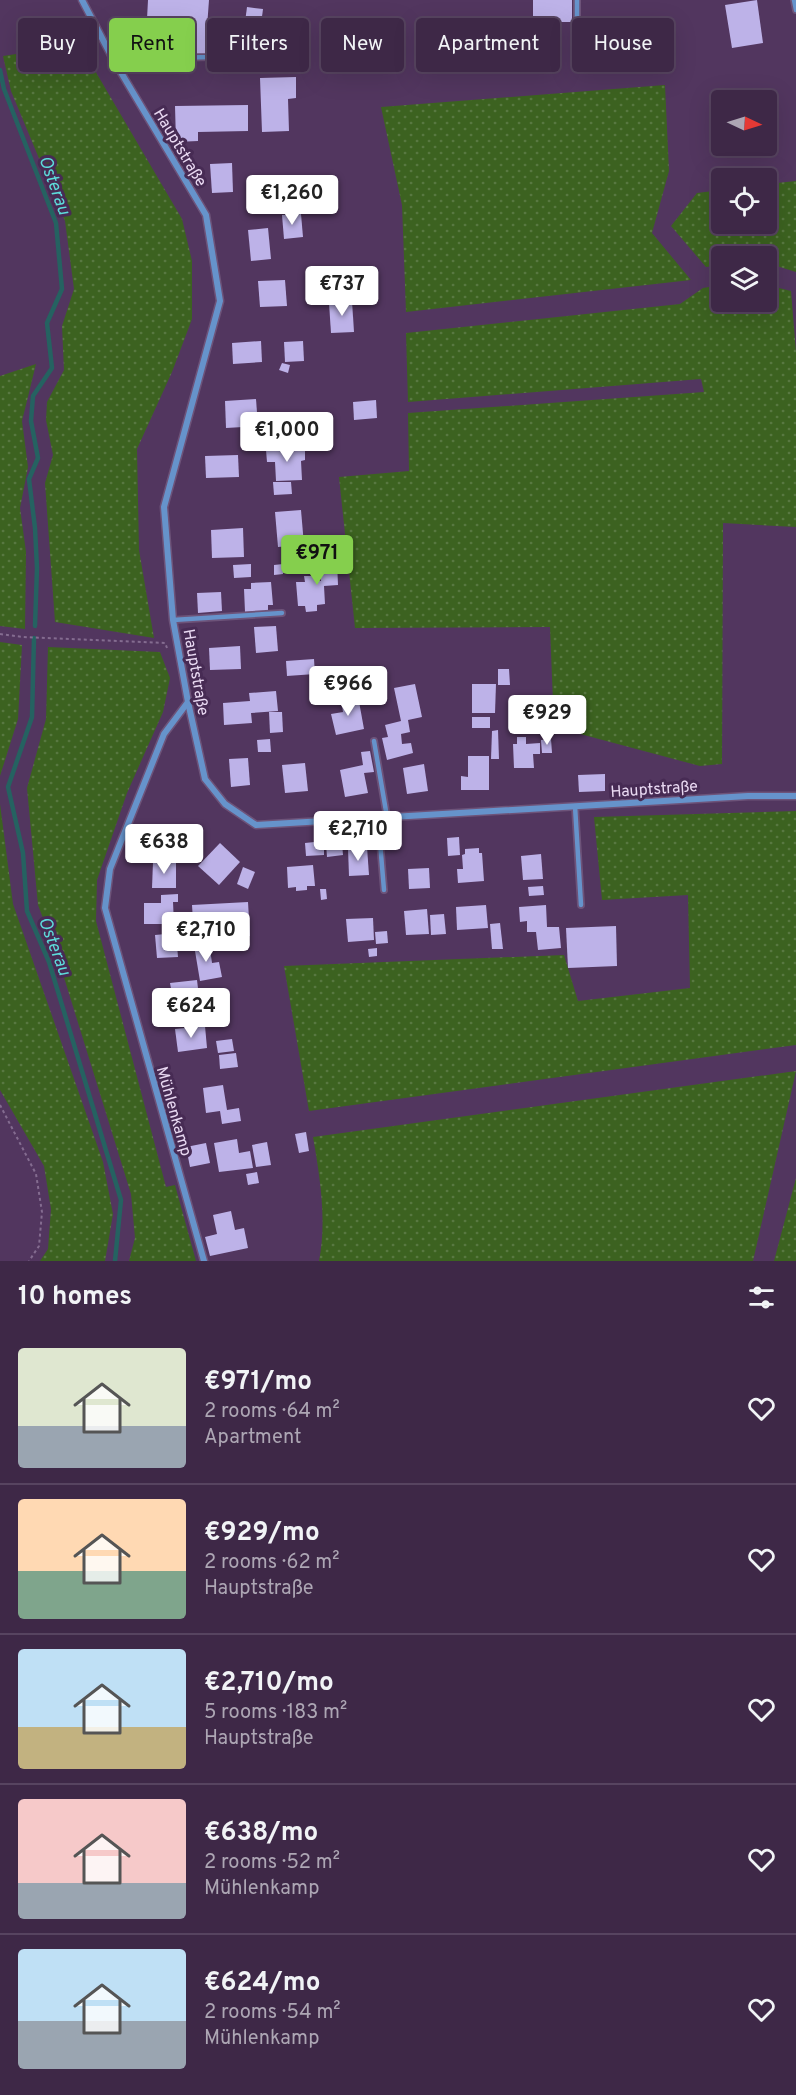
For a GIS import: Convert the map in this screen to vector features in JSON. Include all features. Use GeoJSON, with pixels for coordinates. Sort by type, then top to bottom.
{"type":"FeatureCollection","features":[{"type":"Feature","properties":{"kind":"street","name":"Hauptstraße"},"geometry":{"type":"LineString","coordinates":[[82,0],[109,51]]}},
{"type":"Feature","properties":{"kind":"street","name":"Hauptstraße"},"geometry":{"type":"LineString","coordinates":[[121,72],[206,215],[220,301],[164,507],[174,620],[188,702],[204,779],[225,804],[256,825],[748,796],[796,796]]}},
{"type":"Feature","properties":{"kind":"street","name":"Mühlenkamp"},"geometry":{"type":"LineString","coordinates":[[188,702],[164,734],[110,869],[105,908],[204,1261]]}},
{"type":"Feature","properties":{"kind":"lane"},"geometry":{"type":"LineString","coordinates":[[577,0],[577,18]]}},
{"type":"Feature","properties":{"kind":"lane"},"geometry":{"type":"LineString","coordinates":[[794,0],[796,10]]}},
{"type":"Feature","properties":{"kind":"lane"},"geometry":{"type":"LineString","coordinates":[[174,620],[282,614]]}},
{"type":"Feature","properties":{"kind":"lane"},"geometry":{"type":"LineString","coordinates":[[374,741],[387,817]]}},
{"type":"Feature","properties":{"kind":"lane"},"geometry":{"type":"LineString","coordinates":[[575,806],[580,905]]}},
{"type":"Feature","properties":{"kind":"lane"},"geometry":{"type":"LineString","coordinates":[[378,818],[384,890]]}},
{"type":"Feature","properties":{"kind":"path"},"geometry":{"type":"LineString","coordinates":[[0,634],[165,643],[168,652]]}},
{"type":"Feature","properties":{"kind":"path"},"geometry":{"type":"LineString","coordinates":[[0,1105],[36,1174],[42,1212],[39,1246],[29,1261]]}},
{"type":"Feature","properties":{"kind":"green space"},"geometry":{"type":"Polygon","coordinates":[[[18,54],[18,72],[96,72],[182,219],[192,261],[192,319],[172,372],[137,449],[139,550],[154,638],[55,622],[45,483],[53,455],[46,420],[47,402],[64,370],[62,326],[74,289],[65,221],[11,91],[3,56],[18,54]]]}},
{"type":"Feature","properties":{"kind":"green space"},"geometry":{"type":"Polygon","coordinates":[[[665,85],[669,171],[652,233],[691,280],[406,312],[402,205],[381,107],[665,85]]]}},
{"type":"Feature","properties":{"kind":"green space"},"geometry":{"type":"Polygon","coordinates":[[[796,181],[796,272],[777,266],[777,246],[711,246],[711,266],[706,267],[671,226],[697,193],[711,191],[711,234],[777,234],[777,183],[796,181]]]}},
{"type":"Feature","properties":{"kind":"green space"},"geometry":{"type":"Polygon","coordinates":[[[711,287],[711,312],[777,312],[777,288],[791,291],[796,352],[796,527],[723,523],[722,764],[700,766],[554,727],[550,627],[355,628],[339,477],[409,471],[408,413],[704,392],[701,379],[408,402],[406,333],[680,304],[703,288],[711,287]]]}},
{"type":"Feature","properties":{"kind":"green space"},"geometry":{"type":"Polygon","coordinates":[[[36,364],[22,421],[28,467],[20,508],[26,552],[25,629],[0,626],[0,376],[36,364]]]}},
{"type":"Feature","properties":{"kind":"green space"},"geometry":{"type":"Polygon","coordinates":[[[0,642],[22,645],[18,719],[0,776],[0,642]]]}},
{"type":"Feature","properties":{"kind":"green space"},"geometry":{"type":"Polygon","coordinates":[[[48,647],[160,652],[170,678],[163,712],[127,793],[97,880],[96,921],[166,1187],[175,1185],[196,1261],[129,1261],[135,1238],[131,1194],[58,958],[38,905],[27,788],[46,719],[48,647]]]}},
{"type":"Feature","properties":{"kind":"green space"},"geometry":{"type":"Polygon","coordinates":[[[0,804],[13,904],[103,1162],[113,1214],[105,1261],[40,1261],[48,1249],[51,1209],[44,1166],[0,1090],[0,804]]]}},
{"type":"Feature","properties":{"kind":"green space"},"geometry":{"type":"Polygon","coordinates":[[[796,811],[796,1045],[309,1111],[284,966],[564,955],[578,1001],[690,988],[688,895],[602,900],[594,817],[796,811]]]}},
{"type":"Feature","properties":{"kind":"green space"},"geometry":{"type":"Polygon","coordinates":[[[796,1071],[753,1261],[319,1261],[322,1215],[313,1137],[796,1071]]]}},
{"type":"Feature","properties":{"kind":"green space"},"geometry":{"type":"Polygon","coordinates":[[[796,1178],[796,1261],[774,1261],[796,1178]]]}},
{"type":"Feature","properties":{"kind":"building"},"geometry":{"type":"Polygon","coordinates":[[[148,0],[209,0],[205,55],[195,54],[195,18],[147,18],[148,0]]]}},
{"type":"Feature","properties":{"kind":"building"},"geometry":{"type":"Polygon","coordinates":[[[533,0],[572,0],[572,22],[560,22],[560,18],[533,18],[533,0]]]}},
{"type":"Feature","properties":{"kind":"building"},"geometry":{"type":"Polygon","coordinates":[[[757,0],[763,43],[732,48],[725,5],[757,0]]]}},
{"type":"Feature","properties":{"kind":"building"},"geometry":{"type":"Polygon","coordinates":[[[247,7],[263,9],[262,18],[246,18],[247,7]]]}},
{"type":"Feature","properties":{"kind":"building"},"geometry":{"type":"Polygon","coordinates":[[[296,77],[296,98],[288,99],[289,131],[262,132],[260,78],[296,77]]]}},
{"type":"Feature","properties":{"kind":"building"},"geometry":{"type":"Polygon","coordinates":[[[248,105],[248,131],[198,132],[198,141],[176,142],[175,106],[248,105]]]}},
{"type":"Feature","properties":{"kind":"building"},"geometry":{"type":"Polygon","coordinates":[[[232,163],[233,192],[212,193],[210,164],[232,163]]]}},
{"type":"Feature","properties":{"kind":"building"},"geometry":{"type":"Polygon","coordinates":[[[301,214],[303,237],[284,239],[282,215],[301,214]]]}},
{"type":"Feature","properties":{"kind":"building"},"geometry":{"type":"Polygon","coordinates":[[[268,228],[271,259],[251,261],[248,230],[268,228]]]}},
{"type":"Feature","properties":{"kind":"building"},"geometry":{"type":"Polygon","coordinates":[[[285,280],[287,306],[260,307],[258,281],[285,280]]]}},
{"type":"Feature","properties":{"kind":"building"},"geometry":{"type":"Polygon","coordinates":[[[352,301],[354,332],[331,333],[329,303],[352,301]]]}},
{"type":"Feature","properties":{"kind":"building"},"geometry":{"type":"Polygon","coordinates":[[[261,341],[262,362],[233,364],[232,343],[261,341]]]}},
{"type":"Feature","properties":{"kind":"building"},"geometry":{"type":"Polygon","coordinates":[[[303,341],[304,361],[285,362],[284,342],[303,341]]]}},
{"type":"Feature","properties":{"kind":"building"},"geometry":{"type":"Polygon","coordinates":[[[282,363],[290,365],[288,373],[279,370],[282,363]]]}},
{"type":"Feature","properties":{"kind":"building"},"geometry":{"type":"Polygon","coordinates":[[[256,399],[258,426],[226,428],[225,401],[256,399]]]}},
{"type":"Feature","properties":{"kind":"building"},"geometry":{"type":"Polygon","coordinates":[[[376,400],[377,418],[354,420],[353,402],[376,400]]]}},
{"type":"Feature","properties":{"kind":"building"},"geometry":{"type":"Polygon","coordinates":[[[285,425],[286,434],[260,435],[259,426],[285,425]]]}},
{"type":"Feature","properties":{"kind":"building"},"geometry":{"type":"Polygon","coordinates":[[[305,448],[305,460],[301,461],[302,480],[276,481],[275,462],[267,462],[266,450],[305,448]]]}},
{"type":"Feature","properties":{"kind":"building"},"geometry":{"type":"Polygon","coordinates":[[[238,455],[239,477],[206,478],[205,456],[238,455]]]}},
{"type":"Feature","properties":{"kind":"building"},"geometry":{"type":"Polygon","coordinates":[[[273,482],[291,482],[292,494],[274,495],[273,482]]]}},
{"type":"Feature","properties":{"kind":"building"},"geometry":{"type":"Polygon","coordinates":[[[301,510],[304,545],[278,547],[275,512],[301,510]]]}},
{"type":"Feature","properties":{"kind":"building"},"geometry":{"type":"Polygon","coordinates":[[[243,528],[244,557],[212,558],[211,530],[243,528]]]}},
{"type":"Feature","properties":{"kind":"building"},"geometry":{"type":"Polygon","coordinates":[[[320,561],[337,561],[338,585],[324,586],[325,604],[317,605],[317,611],[306,612],[305,606],[298,606],[296,582],[305,582],[304,576],[318,576],[321,581],[320,561]]]}},
{"type":"Feature","properties":{"kind":"building"},"geometry":{"type":"Polygon","coordinates":[[[251,564],[251,577],[234,578],[233,565],[251,564]]]}},
{"type":"Feature","properties":{"kind":"building"},"geometry":{"type":"Polygon","coordinates":[[[283,564],[283,574],[274,575],[274,565],[283,564]]]}},
{"type":"Feature","properties":{"kind":"building"},"geometry":{"type":"Polygon","coordinates":[[[271,582],[273,605],[268,605],[268,611],[245,612],[244,589],[251,589],[251,583],[271,582]]]}},
{"type":"Feature","properties":{"kind":"building"},"geometry":{"type":"Polygon","coordinates":[[[221,592],[222,611],[198,613],[197,593],[221,592]]]}},
{"type":"Feature","properties":{"kind":"building"},"geometry":{"type":"Polygon","coordinates":[[[276,626],[278,651],[256,653],[254,627],[276,626]]]}},
{"type":"Feature","properties":{"kind":"building"},"geometry":{"type":"Polygon","coordinates":[[[240,646],[241,669],[210,670],[209,648],[240,646]]]}},
{"type":"Feature","properties":{"kind":"building"},"geometry":{"type":"Polygon","coordinates":[[[314,659],[315,674],[287,676],[286,661],[314,659]]]}},
{"type":"Feature","properties":{"kind":"building"},"geometry":{"type":"Polygon","coordinates":[[[498,669],[509,669],[510,685],[498,685],[498,669]]]}},
{"type":"Feature","properties":{"kind":"building"},"geometry":{"type":"Polygon","coordinates":[[[415,684],[422,717],[408,720],[410,732],[401,734],[402,744],[411,743],[413,753],[387,760],[382,738],[388,737],[385,725],[401,721],[394,688],[415,684]]]}},
{"type":"Feature","properties":{"kind":"building"},"geometry":{"type":"Polygon","coordinates":[[[472,684],[496,684],[495,713],[472,713],[472,684]]]}},
{"type":"Feature","properties":{"kind":"building"},"geometry":{"type":"Polygon","coordinates":[[[276,691],[278,711],[251,713],[252,723],[224,725],[223,703],[250,701],[249,693],[276,691]]]}},
{"type":"Feature","properties":{"kind":"building"},"geometry":{"type":"Polygon","coordinates":[[[358,696],[364,729],[336,735],[331,714],[343,712],[341,699],[358,696]]]}},
{"type":"Feature","properties":{"kind":"building"},"geometry":{"type":"Polygon","coordinates":[[[533,700],[537,708],[528,713],[524,705],[533,700]]]}},
{"type":"Feature","properties":{"kind":"building"},"geometry":{"type":"Polygon","coordinates":[[[269,712],[282,712],[283,732],[270,733],[269,712]]]}},
{"type":"Feature","properties":{"kind":"building"},"geometry":{"type":"Polygon","coordinates":[[[472,717],[490,717],[490,728],[472,728],[472,717]]]}},
{"type":"Feature","properties":{"kind":"building"},"geometry":{"type":"Polygon","coordinates":[[[498,730],[499,759],[491,759],[492,731],[498,730]]]}},
{"type":"Feature","properties":{"kind":"building"},"geometry":{"type":"Polygon","coordinates":[[[517,737],[526,737],[526,744],[540,743],[540,754],[533,754],[534,768],[514,768],[513,744],[517,744],[517,737]]]}},
{"type":"Feature","properties":{"kind":"building"},"geometry":{"type":"Polygon","coordinates":[[[270,739],[271,752],[258,752],[257,740],[270,739]]]}},
{"type":"Feature","properties":{"kind":"building"},"geometry":{"type":"Polygon","coordinates":[[[551,739],[552,753],[542,753],[541,740],[551,739]]]}},
{"type":"Feature","properties":{"kind":"building"},"geometry":{"type":"Polygon","coordinates":[[[370,751],[374,772],[364,773],[368,793],[345,797],[340,770],[363,765],[361,752],[370,751]]]}},
{"type":"Feature","properties":{"kind":"building"},"geometry":{"type":"Polygon","coordinates":[[[468,756],[489,756],[489,790],[461,790],[461,776],[468,777],[468,756]]]}},
{"type":"Feature","properties":{"kind":"building"},"geometry":{"type":"Polygon","coordinates":[[[248,758],[250,785],[231,787],[229,759],[248,758]]]}},
{"type":"Feature","properties":{"kind":"building"},"geometry":{"type":"Polygon","coordinates":[[[305,763],[308,791],[285,793],[282,765],[305,763]]]}},
{"type":"Feature","properties":{"kind":"building"},"geometry":{"type":"Polygon","coordinates":[[[424,764],[428,791],[407,794],[403,768],[424,764]]]}},
{"type":"Feature","properties":{"kind":"building"},"geometry":{"type":"Polygon","coordinates":[[[605,774],[605,791],[579,792],[578,775],[605,774]]]}},
{"type":"Feature","properties":{"kind":"building"},"geometry":{"type":"Polygon","coordinates":[[[182,829],[183,836],[171,838],[170,830],[182,829]]]}},
{"type":"Feature","properties":{"kind":"building"},"geometry":{"type":"Polygon","coordinates":[[[459,837],[460,855],[448,856],[447,838],[459,837]]]}},
{"type":"Feature","properties":{"kind":"building"},"geometry":{"type":"Polygon","coordinates":[[[185,840],[186,859],[174,860],[173,841],[185,840]]]}},
{"type":"Feature","properties":{"kind":"building"},"geometry":{"type":"Polygon","coordinates":[[[324,841],[324,855],[306,856],[305,843],[324,841]]]}},
{"type":"Feature","properties":{"kind":"building"},"geometry":{"type":"Polygon","coordinates":[[[220,843],[240,862],[219,885],[198,866],[220,843]]]}},
{"type":"Feature","properties":{"kind":"building"},"geometry":{"type":"Polygon","coordinates":[[[342,843],[343,855],[327,857],[326,844],[342,843]]]}},
{"type":"Feature","properties":{"kind":"building"},"geometry":{"type":"Polygon","coordinates":[[[367,847],[369,875],[349,876],[348,848],[367,847]]]}},
{"type":"Feature","properties":{"kind":"building"},"geometry":{"type":"Polygon","coordinates":[[[479,848],[479,853],[482,853],[484,881],[458,883],[457,869],[463,869],[462,855],[465,854],[465,849],[479,848]]]}},
{"type":"Feature","properties":{"kind":"building"},"geometry":{"type":"Polygon","coordinates":[[[541,854],[543,879],[523,880],[521,856],[541,854]]]}},
{"type":"Feature","properties":{"kind":"building"},"geometry":{"type":"Polygon","coordinates":[[[153,862],[176,863],[176,888],[152,888],[153,862]]]}},
{"type":"Feature","properties":{"kind":"building"},"geometry":{"type":"Polygon","coordinates":[[[313,865],[315,886],[307,886],[307,890],[296,891],[296,887],[288,888],[287,867],[313,865]]]}},
{"type":"Feature","properties":{"kind":"building"},"geometry":{"type":"Polygon","coordinates":[[[243,867],[255,872],[248,889],[237,884],[243,867]]]}},
{"type":"Feature","properties":{"kind":"building"},"geometry":{"type":"Polygon","coordinates":[[[429,868],[430,888],[409,889],[408,869],[429,868]]]}},
{"type":"Feature","properties":{"kind":"building"},"geometry":{"type":"Polygon","coordinates":[[[543,886],[544,895],[529,896],[528,887],[543,886]]]}},
{"type":"Feature","properties":{"kind":"building"},"geometry":{"type":"Polygon","coordinates":[[[320,889],[326,889],[327,899],[321,900],[320,889]]]}},
{"type":"Feature","properties":{"kind":"building"},"geometry":{"type":"Polygon","coordinates":[[[178,894],[178,902],[173,902],[174,924],[144,924],[144,903],[161,903],[161,895],[178,894]]]}},
{"type":"Feature","properties":{"kind":"building"},"geometry":{"type":"Polygon","coordinates":[[[248,902],[250,936],[218,937],[217,929],[209,929],[209,920],[193,921],[192,905],[248,902]]]}},
{"type":"Feature","properties":{"kind":"building"},"geometry":{"type":"Polygon","coordinates":[[[486,905],[488,928],[457,930],[456,907],[486,905]]]}},
{"type":"Feature","properties":{"kind":"building"},"geometry":{"type":"Polygon","coordinates":[[[546,905],[547,927],[559,927],[561,948],[538,950],[536,932],[527,932],[527,921],[520,922],[519,907],[546,905]]]}},
{"type":"Feature","properties":{"kind":"building"},"geometry":{"type":"Polygon","coordinates":[[[427,909],[429,934],[406,935],[404,911],[427,909]]]}},
{"type":"Feature","properties":{"kind":"building"},"geometry":{"type":"Polygon","coordinates":[[[444,914],[446,934],[431,935],[430,915],[444,914]]]}},
{"type":"Feature","properties":{"kind":"building"},"geometry":{"type":"Polygon","coordinates":[[[373,918],[374,940],[348,942],[346,919],[373,918]]]}},
{"type":"Feature","properties":{"kind":"building"},"geometry":{"type":"Polygon","coordinates":[[[500,923],[503,949],[492,949],[490,924],[500,923]]]}},
{"type":"Feature","properties":{"kind":"building"},"geometry":{"type":"Polygon","coordinates":[[[616,926],[617,966],[568,968],[566,928],[616,926]]]}},
{"type":"Feature","properties":{"kind":"building"},"geometry":{"type":"Polygon","coordinates":[[[206,928],[207,937],[198,939],[197,929],[206,928]]]}},
{"type":"Feature","properties":{"kind":"building"},"geometry":{"type":"Polygon","coordinates":[[[387,931],[388,943],[376,944],[375,932],[387,931]]]}},
{"type":"Feature","properties":{"kind":"building"},"geometry":{"type":"Polygon","coordinates":[[[176,933],[178,957],[157,958],[155,935],[176,933]]]}},
{"type":"Feature","properties":{"kind":"building"},"geometry":{"type":"Polygon","coordinates":[[[209,942],[212,963],[219,962],[222,977],[200,981],[194,945],[209,942]]]}},
{"type":"Feature","properties":{"kind":"building"},"geometry":{"type":"Polygon","coordinates":[[[377,948],[377,956],[369,957],[368,949],[377,948]]]}},
{"type":"Feature","properties":{"kind":"building"},"geometry":{"type":"Polygon","coordinates":[[[197,980],[200,1005],[167,1009],[165,995],[172,994],[170,983],[197,980]]]}},
{"type":"Feature","properties":{"kind":"building"},"geometry":{"type":"Polygon","coordinates":[[[205,1026],[207,1048],[178,1052],[175,1029],[205,1026]]]}},
{"type":"Feature","properties":{"kind":"building"},"geometry":{"type":"Polygon","coordinates":[[[232,1039],[234,1051],[218,1053],[216,1041],[232,1039]]]}},
{"type":"Feature","properties":{"kind":"building"},"geometry":{"type":"Polygon","coordinates":[[[236,1053],[238,1067],[220,1069],[219,1055],[236,1053]]]}},
{"type":"Feature","properties":{"kind":"building"},"geometry":{"type":"Polygon","coordinates":[[[223,1085],[227,1110],[239,1108],[241,1121],[222,1124],[220,1111],[206,1113],[203,1088],[223,1085]]]}},
{"type":"Feature","properties":{"kind":"building"},"geometry":{"type":"Polygon","coordinates":[[[306,1132],[309,1151],[299,1153],[295,1134],[306,1132]]]}},
{"type":"Feature","properties":{"kind":"building"},"geometry":{"type":"Polygon","coordinates":[[[237,1139],[239,1153],[250,1151],[253,1168],[219,1172],[214,1143],[237,1139]]]}},
{"type":"Feature","properties":{"kind":"building"},"geometry":{"type":"Polygon","coordinates":[[[267,1142],[271,1165],[256,1167],[252,1145],[267,1142]]]}},
{"type":"Feature","properties":{"kind":"building"},"geometry":{"type":"Polygon","coordinates":[[[206,1143],[210,1163],[190,1167],[186,1147],[206,1143]]]}},
{"type":"Feature","properties":{"kind":"building"},"geometry":{"type":"Polygon","coordinates":[[[257,1172],[259,1183],[248,1185],[246,1174],[257,1172]]]}},
{"type":"Feature","properties":{"kind":"building"},"geometry":{"type":"Polygon","coordinates":[[[231,1211],[235,1230],[244,1228],[248,1248],[210,1256],[205,1237],[217,1234],[213,1215],[231,1211]]]}},
{"type":"Feature","properties":{"kind":"waterway","name":"Osterau"},"geometry":{"type":"LineString","coordinates":[[0,70],[4,89],[56,223],[62,289],[47,323],[52,368],[33,396],[31,421],[38,458],[29,479],[37,568],[35,626]]}},
{"type":"Feature","properties":{"kind":"waterway","name":"Osterau"},"geometry":{"type":"LineString","coordinates":[[34,638],[32,717],[8,787],[23,853],[27,911],[49,962],[121,1200],[115,1261]]}}]}
